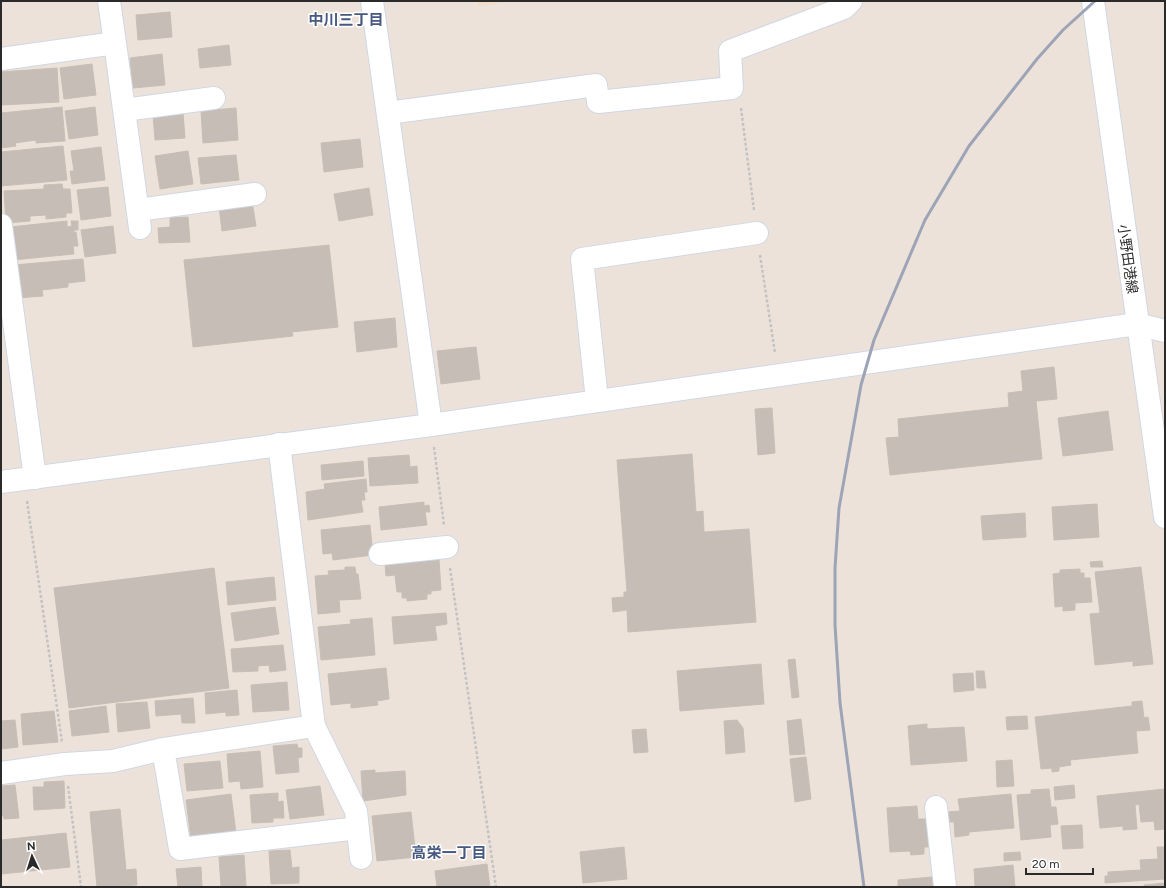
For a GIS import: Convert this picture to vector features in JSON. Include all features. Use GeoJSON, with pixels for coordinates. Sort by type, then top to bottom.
{"type":"FeatureCollection","features":[{"type":"Feature","properties":{"kind":"street"},"geometry":{"type":"LineString","coordinates":[[372,1],[431,425]]}},
{"type":"Feature","properties":{"kind":"street"},"geometry":{"type":"LineString","coordinates":[[388,112],[596,85],[598,102],[732,88],[730,51],[844,8],[851,1]]}},
{"type":"Feature","properties":{"kind":"street","name":"小野田港線"},"geometry":{"type":"LineString","coordinates":[[1093,1],[1165,517]]}},
{"type":"Feature","properties":{"kind":"street"},"geometry":{"type":"LineString","coordinates":[[114,2],[115,43],[139,219],[255,194]]}},
{"type":"Feature","properties":{"kind":"street"},"geometry":{"type":"LineString","coordinates":[[1,59],[115,43]]}},
{"type":"Feature","properties":{"kind":"street"},"geometry":{"type":"LineString","coordinates":[[124,110],[214,98]]}},
{"type":"Feature","properties":{"kind":"street"},"geometry":{"type":"LineString","coordinates":[[1,225],[30,478]]}},
{"type":"Feature","properties":{"kind":"street"},"geometry":{"type":"LineString","coordinates":[[597,400],[582,259],[757,233]]}},
{"type":"Feature","properties":{"kind":"street"},"geometry":{"type":"LineString","coordinates":[[1,482],[431,425],[597,400],[1137,324],[1165,331]]}},
{"type":"Feature","properties":{"kind":"street"},"geometry":{"type":"LineString","coordinates":[[279,444],[314,726],[356,811],[361,858]]}},
{"type":"Feature","properties":{"kind":"street"},"geometry":{"type":"LineString","coordinates":[[380,554],[447,547]]}},
{"type":"Feature","properties":{"kind":"street"},"geometry":{"type":"LineString","coordinates":[[1,773],[65,764],[113,761],[163,749],[314,726]]}},
{"type":"Feature","properties":{"kind":"street"},"geometry":{"type":"LineString","coordinates":[[163,749],[180,849],[358,828]]}},
{"type":"Feature","properties":{"kind":"street"},"geometry":{"type":"LineString","coordinates":[[936,807],[945,887]]}},
{"type":"Feature","properties":{"kind":"path"},"geometry":{"type":"LineString","coordinates":[[431,425],[496,887]]}},
{"type":"Feature","properties":{"kind":"path"},"geometry":{"type":"LineString","coordinates":[[30,478],[81,887]]}},
{"type":"Feature","properties":{"kind":"shaded area"},"geometry":{"type":"Polygon","coordinates":[[[477,1],[514,1],[478,6],[477,1]]]}},
{"type":"Feature","properties":{"kind":"building"},"geometry":{"type":"Polygon","coordinates":[[[170,12],[172,37],[138,40],[136,15],[170,12]]]}},
{"type":"Feature","properties":{"kind":"building"},"geometry":{"type":"Polygon","coordinates":[[[229,45],[231,65],[200,68],[198,49],[229,45]]]}},
{"type":"Feature","properties":{"kind":"building"},"geometry":{"type":"Polygon","coordinates":[[[162,54],[165,85],[133,88],[130,58],[162,54]]]}},
{"type":"Feature","properties":{"kind":"building"},"geometry":{"type":"Polygon","coordinates":[[[92,64],[96,95],[64,99],[60,68],[92,64]]]}},
{"type":"Feature","properties":{"kind":"building"},"geometry":{"type":"Polygon","coordinates":[[[57,68],[59,102],[1,105],[1,72],[57,68]]]}},
{"type":"Feature","properties":{"kind":"building"},"geometry":{"type":"Polygon","coordinates":[[[62,107],[65,141],[36,143],[36,140],[15,143],[16,146],[1,148],[1,113],[62,107]]]}},
{"type":"Feature","properties":{"kind":"building"},"geometry":{"type":"Polygon","coordinates":[[[95,107],[98,135],[69,139],[65,111],[95,107]]]}},
{"type":"Feature","properties":{"kind":"building"},"geometry":{"type":"Polygon","coordinates":[[[236,108],[238,140],[203,143],[201,111],[236,108]]]}},
{"type":"Feature","properties":{"kind":"building"},"geometry":{"type":"Polygon","coordinates":[[[183,113],[185,138],[155,140],[153,115],[183,113]]]}},
{"type":"Feature","properties":{"kind":"building"},"geometry":{"type":"Polygon","coordinates":[[[360,139],[363,167],[324,172],[321,143],[360,139]]]}},
{"type":"Feature","properties":{"kind":"building"},"geometry":{"type":"Polygon","coordinates":[[[63,146],[67,180],[1,186],[1,152],[63,146]]]}},
{"type":"Feature","properties":{"kind":"building"},"geometry":{"type":"Polygon","coordinates":[[[101,147],[105,180],[72,184],[70,171],[74,171],[71,151],[101,147]]]}},
{"type":"Feature","properties":{"kind":"building"},"geometry":{"type":"Polygon","coordinates":[[[188,151],[193,184],[160,189],[155,156],[188,151]]]}},
{"type":"Feature","properties":{"kind":"building"},"geometry":{"type":"Polygon","coordinates":[[[236,155],[239,180],[201,184],[198,158],[236,155]]]}},
{"type":"Feature","properties":{"kind":"building"},"geometry":{"type":"Polygon","coordinates":[[[62,184],[63,189],[70,189],[72,213],[66,213],[66,217],[46,219],[46,215],[30,216],[30,221],[6,223],[4,191],[44,189],[44,185],[62,184]]]}},
{"type":"Feature","properties":{"kind":"building"},"geometry":{"type":"Polygon","coordinates":[[[108,187],[111,216],[81,220],[77,190],[108,187]]]}},
{"type":"Feature","properties":{"kind":"building"},"geometry":{"type":"Polygon","coordinates":[[[369,188],[373,215],[339,221],[334,194],[369,188]]]}},
{"type":"Feature","properties":{"kind":"building"},"geometry":{"type":"Polygon","coordinates":[[[252,201],[256,226],[222,231],[219,206],[252,201]]]}},
{"type":"Feature","properties":{"kind":"building"},"geometry":{"type":"Polygon","coordinates":[[[188,217],[190,242],[159,243],[158,228],[170,227],[170,218],[188,217]]]}},
{"type":"Feature","properties":{"kind":"building"},"geometry":{"type":"Polygon","coordinates":[[[67,221],[67,227],[72,226],[71,221],[78,221],[78,230],[74,230],[74,233],[76,232],[78,246],[73,246],[74,254],[13,260],[10,227],[67,221]]]}},
{"type":"Feature","properties":{"kind":"building"},"geometry":{"type":"Polygon","coordinates":[[[113,226],[116,253],[85,257],[81,230],[113,226]]]}},
{"type":"Feature","properties":{"kind":"building"},"geometry":{"type":"Polygon","coordinates":[[[329,245],[338,327],[292,332],[293,336],[193,347],[184,260],[329,245]]]}},
{"type":"Feature","properties":{"kind":"building"},"geometry":{"type":"Polygon","coordinates":[[[83,259],[85,281],[68,283],[68,287],[42,290],[43,296],[17,298],[14,265],[83,259]]]}},
{"type":"Feature","properties":{"kind":"building"},"geometry":{"type":"Polygon","coordinates":[[[395,318],[397,347],[357,352],[354,322],[395,318]]]}},
{"type":"Feature","properties":{"kind":"building"},"geometry":{"type":"Polygon","coordinates":[[[476,347],[480,379],[441,384],[437,351],[476,347]]]}},
{"type":"Feature","properties":{"kind":"building"},"geometry":{"type":"Polygon","coordinates":[[[1054,367],[1057,399],[1036,401],[1042,459],[890,475],[886,438],[899,437],[898,419],[1009,407],[1008,393],[1023,391],[1021,371],[1054,367]]]}},
{"type":"Feature","properties":{"kind":"building"},"geometry":{"type":"Polygon","coordinates":[[[772,408],[775,453],[758,455],[755,409],[772,408]]]}},
{"type":"Feature","properties":{"kind":"building"},"geometry":{"type":"Polygon","coordinates":[[[1108,411],[1113,450],[1063,456],[1058,418],[1108,411]]]}},
{"type":"Feature","properties":{"kind":"building"},"geometry":{"type":"Polygon","coordinates":[[[692,454],[696,512],[703,511],[704,532],[749,529],[756,622],[628,632],[627,610],[613,612],[612,598],[624,597],[624,592],[627,592],[617,460],[692,454]]]}},
{"type":"Feature","properties":{"kind":"building"},"geometry":{"type":"Polygon","coordinates":[[[409,455],[410,467],[417,466],[418,483],[370,486],[368,458],[409,455]]]}},
{"type":"Feature","properties":{"kind":"building"},"geometry":{"type":"Polygon","coordinates":[[[363,461],[364,476],[322,480],[321,465],[363,461]]]}},
{"type":"Feature","properties":{"kind":"building"},"geometry":{"type":"Polygon","coordinates":[[[366,479],[367,492],[364,492],[365,500],[361,500],[363,512],[308,520],[306,492],[325,489],[324,484],[366,479]]]}},
{"type":"Feature","properties":{"kind":"building"},"geometry":{"type":"Polygon","coordinates":[[[424,502],[424,506],[429,505],[430,512],[425,512],[427,525],[381,530],[379,507],[424,502]]]}},
{"type":"Feature","properties":{"kind":"building"},"geometry":{"type":"Polygon","coordinates":[[[1097,504],[1099,537],[1054,540],[1052,507],[1097,504]]]}},
{"type":"Feature","properties":{"kind":"building"},"geometry":{"type":"Polygon","coordinates":[[[1025,513],[1026,537],[983,540],[981,516],[1025,513]]]}},
{"type":"Feature","properties":{"kind":"building"},"geometry":{"type":"Polygon","coordinates":[[[370,525],[373,555],[333,560],[332,553],[323,554],[321,530],[370,525]]]}},
{"type":"Feature","properties":{"kind":"building"},"geometry":{"type":"Polygon","coordinates":[[[439,559],[441,590],[431,591],[431,594],[427,594],[427,599],[407,601],[407,598],[402,598],[402,592],[397,592],[395,575],[386,576],[385,563],[439,559]]]}},
{"type":"Feature","properties":{"kind":"building"},"geometry":{"type":"Polygon","coordinates":[[[1102,561],[1103,567],[1091,567],[1090,562],[1102,561]]]}},
{"type":"Feature","properties":{"kind":"building"},"geometry":{"type":"Polygon","coordinates":[[[345,567],[355,567],[356,574],[358,574],[361,599],[339,600],[340,612],[318,614],[315,576],[329,575],[328,571],[345,570],[345,567]]]}},
{"type":"Feature","properties":{"kind":"building"},"geometry":{"type":"Polygon","coordinates":[[[1141,567],[1153,664],[1133,666],[1133,661],[1095,665],[1090,614],[1100,613],[1095,572],[1141,567]]]}},
{"type":"Feature","properties":{"kind":"building"},"geometry":{"type":"Polygon","coordinates":[[[214,568],[229,688],[69,708],[54,588],[214,568]]]}},
{"type":"Feature","properties":{"kind":"building"},"geometry":{"type":"Polygon","coordinates":[[[1080,569],[1080,573],[1084,573],[1084,578],[1090,578],[1092,602],[1075,603],[1075,610],[1063,611],[1063,606],[1055,607],[1053,574],[1060,573],[1060,570],[1080,569]]]}},
{"type":"Feature","properties":{"kind":"building"},"geometry":{"type":"Polygon","coordinates":[[[274,577],[276,600],[228,605],[226,582],[274,577]]]}},
{"type":"Feature","properties":{"kind":"building"},"geometry":{"type":"Polygon","coordinates":[[[275,607],[279,634],[235,641],[231,613],[275,607]]]}},
{"type":"Feature","properties":{"kind":"building"},"geometry":{"type":"Polygon","coordinates":[[[446,613],[447,624],[435,626],[437,640],[394,644],[392,617],[446,613]]]}},
{"type":"Feature","properties":{"kind":"building"},"geometry":{"type":"Polygon","coordinates":[[[372,618],[375,655],[321,660],[318,627],[351,624],[350,620],[372,618]]]}},
{"type":"Feature","properties":{"kind":"building"},"geometry":{"type":"Polygon","coordinates":[[[283,645],[286,670],[270,672],[269,665],[258,666],[258,671],[233,672],[231,649],[283,645]]]}},
{"type":"Feature","properties":{"kind":"building"},"geometry":{"type":"Polygon","coordinates":[[[795,659],[799,697],[792,698],[788,660],[795,659]]]}},
{"type":"Feature","properties":{"kind":"building"},"geometry":{"type":"Polygon","coordinates":[[[761,664],[764,704],[680,711],[677,671],[761,664]]]}},
{"type":"Feature","properties":{"kind":"building"},"geometry":{"type":"Polygon","coordinates":[[[386,668],[389,699],[377,701],[378,705],[351,708],[351,703],[331,705],[328,674],[386,668]]]}},
{"type":"Feature","properties":{"kind":"building"},"geometry":{"type":"Polygon","coordinates":[[[976,671],[984,671],[986,688],[977,688],[976,671]]]}},
{"type":"Feature","properties":{"kind":"building"},"geometry":{"type":"Polygon","coordinates":[[[973,673],[974,690],[954,692],[953,674],[973,673]]]}},
{"type":"Feature","properties":{"kind":"building"},"geometry":{"type":"Polygon","coordinates":[[[287,682],[289,710],[253,712],[251,685],[287,682]]]}},
{"type":"Feature","properties":{"kind":"building"},"geometry":{"type":"Polygon","coordinates":[[[237,690],[239,715],[226,716],[226,712],[206,714],[205,693],[237,690]]]}},
{"type":"Feature","properties":{"kind":"building"},"geometry":{"type":"Polygon","coordinates":[[[193,698],[195,723],[182,723],[181,714],[156,716],[155,701],[193,698]]]}},
{"type":"Feature","properties":{"kind":"building"},"geometry":{"type":"Polygon","coordinates":[[[1142,701],[1144,718],[1148,717],[1150,730],[1136,731],[1138,753],[1070,760],[1071,765],[1059,767],[1059,771],[1052,772],[1052,768],[1041,769],[1035,717],[1132,706],[1132,702],[1142,701]]]}},
{"type":"Feature","properties":{"kind":"building"},"geometry":{"type":"Polygon","coordinates":[[[147,702],[150,728],[118,732],[116,704],[147,702]]]}},
{"type":"Feature","properties":{"kind":"building"},"geometry":{"type":"Polygon","coordinates":[[[106,706],[109,732],[72,736],[69,711],[106,706]]]}},
{"type":"Feature","properties":{"kind":"building"},"geometry":{"type":"Polygon","coordinates":[[[54,711],[58,742],[23,745],[21,714],[54,711]]]}},
{"type":"Feature","properties":{"kind":"building"},"geometry":{"type":"Polygon","coordinates":[[[1027,716],[1028,729],[1007,730],[1006,717],[1027,716]]]}},
{"type":"Feature","properties":{"kind":"building"},"geometry":{"type":"Polygon","coordinates":[[[801,719],[805,754],[790,755],[787,721],[801,719]]]}},
{"type":"Feature","properties":{"kind":"building"},"geometry":{"type":"Polygon","coordinates":[[[15,720],[18,747],[1,749],[1,721],[15,720]]]}},
{"type":"Feature","properties":{"kind":"building"},"geometry":{"type":"Polygon","coordinates":[[[737,720],[743,728],[745,752],[726,754],[724,721],[737,720]]]}},
{"type":"Feature","properties":{"kind":"building"},"geometry":{"type":"Polygon","coordinates":[[[927,724],[927,729],[964,727],[967,761],[911,765],[908,726],[927,724]]]}},
{"type":"Feature","properties":{"kind":"building"},"geometry":{"type":"Polygon","coordinates":[[[646,729],[648,752],[634,753],[632,730],[646,729]]]}},
{"type":"Feature","properties":{"kind":"building"},"geometry":{"type":"Polygon","coordinates":[[[297,744],[298,748],[302,748],[302,757],[298,758],[299,772],[276,774],[273,746],[297,744]]]}},
{"type":"Feature","properties":{"kind":"building"},"geometry":{"type":"Polygon","coordinates":[[[260,751],[263,787],[241,789],[240,781],[229,782],[227,754],[260,751]]]}},
{"type":"Feature","properties":{"kind":"building"},"geometry":{"type":"Polygon","coordinates":[[[806,757],[811,799],[795,802],[790,759],[806,757]]]}},
{"type":"Feature","properties":{"kind":"building"},"geometry":{"type":"Polygon","coordinates":[[[1012,760],[1014,786],[997,787],[996,761],[1012,760]]]}},
{"type":"Feature","properties":{"kind":"building"},"geometry":{"type":"Polygon","coordinates":[[[220,761],[223,788],[187,791],[184,764],[220,761]]]}},
{"type":"Feature","properties":{"kind":"building"},"geometry":{"type":"Polygon","coordinates":[[[375,770],[375,773],[405,771],[406,795],[363,801],[361,771],[375,770]]]}},
{"type":"Feature","properties":{"kind":"building"},"geometry":{"type":"Polygon","coordinates":[[[64,781],[65,808],[34,810],[33,787],[44,787],[44,782],[64,781]]]}},
{"type":"Feature","properties":{"kind":"building"},"geometry":{"type":"Polygon","coordinates":[[[15,785],[19,818],[4,819],[3,815],[1,816],[1,786],[15,785]]]}},
{"type":"Feature","properties":{"kind":"building"},"geometry":{"type":"Polygon","coordinates":[[[1074,785],[1075,798],[1055,800],[1054,787],[1074,785]]]}},
{"type":"Feature","properties":{"kind":"building"},"geometry":{"type":"Polygon","coordinates":[[[320,786],[324,815],[290,819],[286,790],[320,786]]]}},
{"type":"Feature","properties":{"kind":"building"},"geometry":{"type":"Polygon","coordinates":[[[1049,789],[1051,807],[1056,807],[1058,824],[1050,825],[1051,837],[1021,840],[1017,795],[1031,794],[1031,790],[1049,789]]]}},
{"type":"Feature","properties":{"kind":"building"},"geometry":{"type":"Polygon","coordinates":[[[1165,789],[1165,829],[1155,830],[1154,821],[1141,822],[1139,804],[1135,805],[1137,829],[1123,830],[1123,826],[1100,828],[1097,796],[1165,789]]]}},
{"type":"Feature","properties":{"kind":"building"},"geometry":{"type":"Polygon","coordinates":[[[278,793],[278,802],[283,801],[284,818],[273,818],[273,822],[252,823],[250,795],[278,793]]]}},
{"type":"Feature","properties":{"kind":"building"},"geometry":{"type":"Polygon","coordinates":[[[231,794],[236,833],[191,839],[186,800],[231,794]]]}},
{"type":"Feature","properties":{"kind":"building"},"geometry":{"type":"Polygon","coordinates":[[[1011,794],[1014,828],[969,832],[969,835],[955,837],[954,822],[948,822],[947,812],[960,811],[958,799],[1011,794]]]}},
{"type":"Feature","properties":{"kind":"building"},"geometry":{"type":"Polygon","coordinates":[[[917,806],[918,819],[928,819],[930,847],[924,847],[924,854],[911,855],[910,851],[890,852],[887,808],[917,806]]]}},
{"type":"Feature","properties":{"kind":"building"},"geometry":{"type":"Polygon","coordinates":[[[120,809],[126,870],[136,869],[137,885],[97,887],[90,812],[120,809]]]}},
{"type":"Feature","properties":{"kind":"building"},"geometry":{"type":"Polygon","coordinates":[[[411,812],[416,857],[377,861],[372,816],[411,812]]]}},
{"type":"Feature","properties":{"kind":"building"},"geometry":{"type":"Polygon","coordinates":[[[1082,825],[1083,848],[1063,849],[1061,826],[1082,825]]]}},
{"type":"Feature","properties":{"kind":"building"},"geometry":{"type":"Polygon","coordinates":[[[66,833],[70,867],[1,874],[1,840],[66,833]]]}},
{"type":"Feature","properties":{"kind":"building"},"geometry":{"type":"Polygon","coordinates":[[[624,847],[627,879],[583,883],[580,852],[624,847]]]}},
{"type":"Feature","properties":{"kind":"building"},"geometry":{"type":"Polygon","coordinates":[[[1157,847],[1165,847],[1165,879],[1105,883],[1105,876],[1108,876],[1108,872],[1141,870],[1140,860],[1158,859],[1157,847]]]}},
{"type":"Feature","properties":{"kind":"building"},"geometry":{"type":"Polygon","coordinates":[[[290,850],[292,868],[299,867],[299,883],[271,884],[269,851],[290,850]]]}},
{"type":"Feature","properties":{"kind":"building"},"geometry":{"type":"Polygon","coordinates":[[[1020,852],[1021,860],[1004,861],[1004,853],[1020,852]]]}},
{"type":"Feature","properties":{"kind":"building"},"geometry":{"type":"Polygon","coordinates":[[[244,855],[246,886],[221,887],[219,857],[244,855]]]}},
{"type":"Feature","properties":{"kind":"building"},"geometry":{"type":"Polygon","coordinates":[[[487,864],[490,887],[437,887],[435,871],[487,864]]]}},
{"type":"Feature","properties":{"kind":"building"},"geometry":{"type":"Polygon","coordinates":[[[1013,865],[1015,887],[975,887],[974,869],[1013,865]]]}},
{"type":"Feature","properties":{"kind":"building"},"geometry":{"type":"Polygon","coordinates":[[[201,867],[202,887],[178,887],[176,869],[201,867]]]}},
{"type":"Feature","properties":{"kind":"building"},"geometry":{"type":"Polygon","coordinates":[[[932,877],[933,886],[936,887],[898,887],[898,880],[932,877]]]}},
{"type":"Feature","properties":{"kind":"building"},"geometry":{"type":"Polygon","coordinates":[[[1165,883],[1165,887],[1144,887],[1144,885],[1165,883]]]}},
{"type":"Feature","properties":{"kind":"railway"},"geometry":{"type":"LineString","coordinates":[[864,887],[840,703],[835,625],[835,568],[839,508],[861,385],[874,340],[925,220],[969,146],[1037,59],[1063,30],[1095,1]]}},
{"type":"Feature","properties":{"kind":"district","name":"中川三丁目"},"geometry":{"type":"Point","coordinates":[346,20]}},
{"type":"Feature","properties":{"kind":"district","name":"高栄一丁目"},"geometry":{"type":"Point","coordinates":[449,853]}}]}
